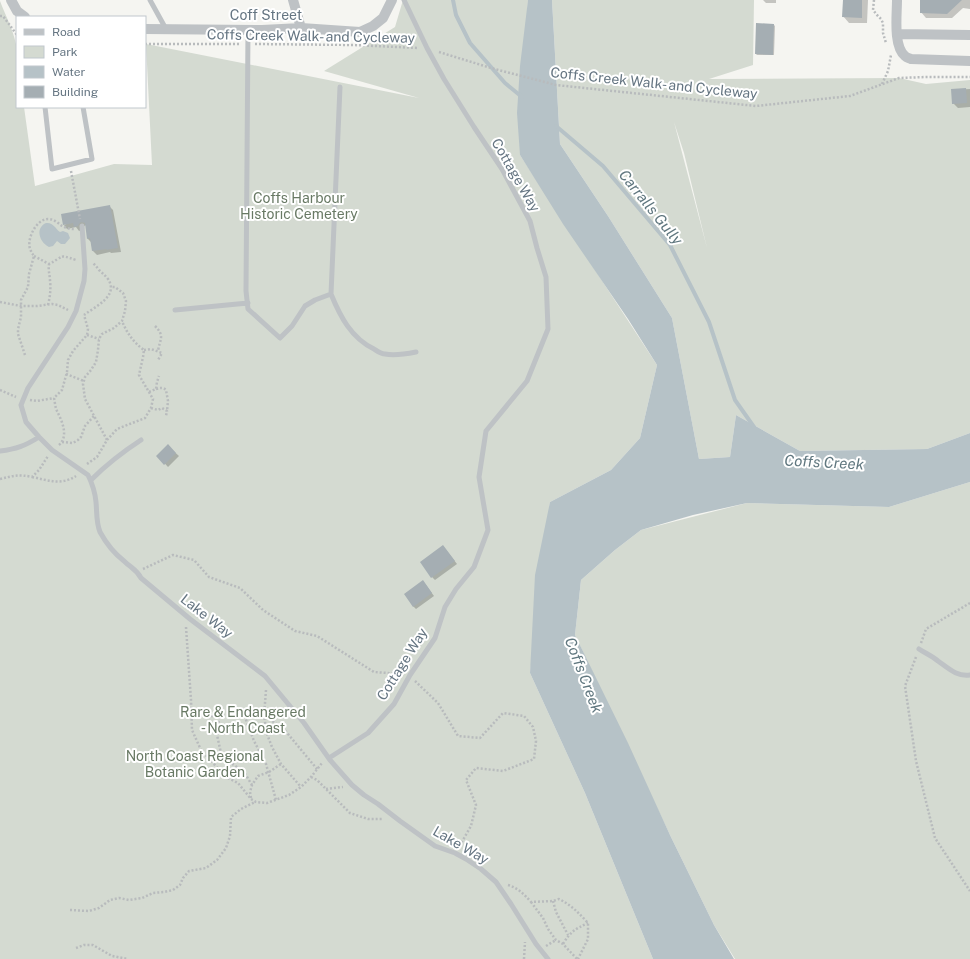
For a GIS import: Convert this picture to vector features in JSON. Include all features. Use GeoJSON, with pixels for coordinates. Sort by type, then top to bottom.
{"type":"FeatureCollection","features":[{"type":"Feature","properties":{"kind":"street"},"geometry":{"type":"LineString","coordinates":[[11,0],[21,14]]}},
{"type":"Feature","properties":{"kind":"street"},"geometry":{"type":"LineString","coordinates":[[293,0],[301,28]]}},
{"type":"Feature","properties":{"kind":"street","name":"Coff Street"},"geometry":{"type":"LineString","coordinates":[[146,29],[301,28],[360,32],[373,26],[383,18],[392,0]]}},
{"type":"Feature","properties":{"kind":"street"},"geometry":{"type":"LineString","coordinates":[[897,0],[897,35],[899,47],[904,56],[911,59],[970,61]]}},
{"type":"Feature","properties":{"kind":"street"},"geometry":{"type":"LineString","coordinates":[[897,35],[970,35]]}},
{"type":"Feature","properties":{"kind":"lane"},"geometry":{"type":"LineString","coordinates":[[150,0],[166,29]]}},
{"type":"Feature","properties":{"kind":"lane","name":"Cottage Way"},"geometry":{"type":"LineString","coordinates":[[329,758],[368,733],[394,704],[410,675],[435,638],[445,607],[456,589],[474,567],[488,530],[479,477],[486,431],[527,381],[548,329],[546,277],[530,221],[502,169],[444,80],[404,0]]}},
{"type":"Feature","properties":{"kind":"lane"},"geometry":{"type":"LineString","coordinates":[[248,29],[246,291],[248,309],[280,338],[292,326],[305,306],[315,300],[331,294]]}},
{"type":"Feature","properties":{"kind":"lane"},"geometry":{"type":"LineString","coordinates":[[340,87],[331,294],[339,313],[351,331],[366,346],[384,354],[400,355],[416,352]]}},
{"type":"Feature","properties":{"kind":"lane"},"geometry":{"type":"LineString","coordinates":[[45,108],[52,170],[92,159],[84,108]]}},
{"type":"Feature","properties":{"kind":"lane","name":"Lake Way"},"geometry":{"type":"LineString","coordinates":[[82,228],[85,269],[84,281],[76,313],[28,388],[21,405],[26,422],[52,450],[88,475],[96,501],[96,516],[100,531],[118,556],[137,571],[141,578],[186,615],[265,676],[304,723],[329,758],[352,785],[362,794],[435,846],[455,853],[466,859],[496,882],[536,944],[548,959]]}},
{"type":"Feature","properties":{"kind":"lane"},"geometry":{"type":"LineString","coordinates":[[175,310],[248,303]]}},
{"type":"Feature","properties":{"kind":"lane"},"geometry":{"type":"LineString","coordinates":[[0,451],[15,449],[39,437]]}},
{"type":"Feature","properties":{"kind":"lane"},"geometry":{"type":"LineString","coordinates":[[90,480],[121,453],[141,440]]}},
{"type":"Feature","properties":{"kind":"lane"},"geometry":{"type":"LineString","coordinates":[[919,649],[938,660],[950,670],[964,676],[970,675]]}},
{"type":"Feature","properties":{"kind":"path"},"geometry":{"type":"LineString","coordinates":[[874,0],[873,10],[882,18],[886,46]]}},
{"type":"Feature","properties":{"kind":"path"},"geometry":{"type":"LineString","coordinates":[[0,16],[3,16],[16,34]]}},
{"type":"Feature","properties":{"kind":"path","name":"Coffs Creek Walk- and Cycleway"},"geometry":{"type":"LineString","coordinates":[[146,44],[354,45],[427,48],[491,68],[556,85],[756,106],[850,96],[899,78],[970,77]]}},
{"type":"Feature","properties":{"kind":"path"},"geometry":{"type":"LineString","coordinates":[[882,85],[888,71],[891,55],[889,50]]}},
{"type":"Feature","properties":{"kind":"path"},"geometry":{"type":"LineString","coordinates":[[49,264],[34,256],[31,251],[31,237],[37,225],[43,220],[49,218],[55,220],[66,228],[82,228],[70,165]]}},
{"type":"Feature","properties":{"kind":"path"},"geometry":{"type":"LineString","coordinates":[[25,355],[18,334],[18,328],[21,317],[21,300],[28,287],[29,274],[34,256]]}},
{"type":"Feature","properties":{"kind":"path"},"geometry":{"type":"LineString","coordinates":[[48,305],[50,297],[50,281],[48,271],[49,264],[61,256],[79,261]]}},
{"type":"Feature","properties":{"kind":"path"},"geometry":{"type":"LineString","coordinates":[[0,302],[21,306],[60,306],[84,315],[98,306],[111,293],[109,280],[92,262]]}},
{"type":"Feature","properties":{"kind":"path"},"geometry":{"type":"LineString","coordinates":[[107,440],[85,399],[84,381],[85,377],[96,362],[98,339],[102,334],[114,328],[122,321],[126,307],[125,297],[123,293],[115,287],[111,288]]}},
{"type":"Feature","properties":{"kind":"path"},"geometry":{"type":"LineString","coordinates":[[24,398],[37,401],[54,398],[62,390],[68,360],[73,351],[87,335],[88,329],[84,315]]}},
{"type":"Feature","properties":{"kind":"path"},"geometry":{"type":"LineString","coordinates":[[122,321],[130,337],[144,350],[151,349],[162,353],[158,360]]}},
{"type":"Feature","properties":{"kind":"path"},"geometry":{"type":"LineString","coordinates":[[156,326],[162,334],[158,351]]}},
{"type":"Feature","properties":{"kind":"path"},"geometry":{"type":"LineString","coordinates":[[87,335],[98,339]]}},
{"type":"Feature","properties":{"kind":"path"},"geometry":{"type":"LineString","coordinates":[[0,479],[17,475],[25,475],[60,482],[73,478],[97,457],[107,440],[118,430],[145,418],[151,408],[153,399],[139,375],[144,350]]}},
{"type":"Feature","properties":{"kind":"path"},"geometry":{"type":"LineString","coordinates":[[66,374],[84,381]]}},
{"type":"Feature","properties":{"kind":"path"},"geometry":{"type":"LineString","coordinates":[[156,389],[159,376]]}},
{"type":"Feature","properties":{"kind":"path"},"geometry":{"type":"LineString","coordinates":[[149,392],[160,388],[164,388],[166,390],[168,401],[166,416]]}},
{"type":"Feature","properties":{"kind":"path"},"geometry":{"type":"LineString","coordinates":[[0,390],[14,395]]}},
{"type":"Feature","properties":{"kind":"path"},"geometry":{"type":"LineString","coordinates":[[32,477],[39,470],[52,450],[62,442],[64,438],[64,429],[60,416],[56,410],[54,398]]}},
{"type":"Feature","properties":{"kind":"path"},"geometry":{"type":"LineString","coordinates":[[151,408],[158,410],[162,408],[167,411]]}},
{"type":"Feature","properties":{"kind":"path"},"geometry":{"type":"LineString","coordinates":[[62,442],[73,443],[78,440],[81,437],[85,426],[94,416]]}},
{"type":"Feature","properties":{"kind":"path"},"geometry":{"type":"LineString","coordinates":[[137,571],[173,555],[194,560],[209,577],[240,588],[263,610],[294,631],[317,636],[374,672],[410,675],[438,703],[458,736],[480,738],[503,713],[524,716],[532,727],[536,741],[534,759],[503,771],[476,768],[466,780],[476,805],[471,826],[455,853]]}},
{"type":"Feature","properties":{"kind":"path"},"geometry":{"type":"LineString","coordinates":[[970,603],[926,629],[905,686],[916,762],[935,838],[970,891]]}},
{"type":"Feature","properties":{"kind":"path"},"geometry":{"type":"LineString","coordinates":[[186,615],[192,730],[200,750],[226,777],[238,783],[251,799],[256,802],[267,803],[289,795],[301,787],[323,762],[329,758]]}},
{"type":"Feature","properties":{"kind":"path"},"geometry":{"type":"LineString","coordinates":[[265,676],[266,690],[264,716],[267,734],[281,764],[301,787]]}},
{"type":"Feature","properties":{"kind":"path"},"geometry":{"type":"LineString","coordinates":[[191,714],[219,717],[243,712],[264,716],[283,728],[317,770]]}},
{"type":"Feature","properties":{"kind":"path"},"geometry":{"type":"LineString","coordinates":[[243,712],[254,741],[266,764],[276,800]]}},
{"type":"Feature","properties":{"kind":"path"},"geometry":{"type":"LineString","coordinates":[[219,717],[217,736],[221,753],[231,763],[244,772],[252,784]]}},
{"type":"Feature","properties":{"kind":"path"},"geometry":{"type":"LineString","coordinates":[[251,799],[250,792],[252,784],[258,776],[269,772],[281,764]]}},
{"type":"Feature","properties":{"kind":"path"},"geometry":{"type":"LineString","coordinates":[[311,777],[317,780],[350,813],[368,818],[385,819]]}},
{"type":"Feature","properties":{"kind":"path"},"geometry":{"type":"LineString","coordinates":[[70,910],[89,911],[99,908],[110,900],[119,898],[129,900],[142,898],[153,893],[173,890],[180,885],[183,878],[189,872],[206,868],[217,860],[226,848],[230,836],[231,817],[241,809],[256,802]]}},
{"type":"Feature","properties":{"kind":"path"},"geometry":{"type":"LineString","coordinates":[[506,885],[521,891],[543,918],[548,929],[556,940],[563,944],[578,959],[588,939],[588,923],[568,903],[559,899],[553,901],[531,902]]}},
{"type":"Feature","properties":{"kind":"path"},"geometry":{"type":"LineString","coordinates":[[553,901],[556,912],[568,935]]}},
{"type":"Feature","properties":{"kind":"path"},"geometry":{"type":"LineString","coordinates":[[563,944],[568,935],[578,927],[588,923]]}},
{"type":"Feature","properties":{"kind":"path"},"geometry":{"type":"LineString","coordinates":[[76,948],[84,945],[93,945],[112,956],[128,959]]}},
{"type":"Feature","properties":{"kind":"green space"},"geometry":{"type":"Polygon","coordinates":[[[403,0],[528,0],[520,155],[657,365],[640,438],[611,470],[550,502],[530,673],[585,793],[653,959],[0,959],[0,1],[16,44],[16,108],[24,108],[35,186],[114,164],[152,165],[146,44],[419,98],[324,71],[395,27],[403,0]]]}},
{"type":"Feature","properties":{"kind":"green space"},"geometry":{"type":"Polygon","coordinates":[[[552,0],[754,0],[753,65],[709,79],[899,78],[926,84],[970,80],[970,433],[927,449],[800,451],[736,415],[730,457],[699,459],[672,318],[608,216],[560,144],[552,0]],[[674,122],[707,248],[684,153],[674,122]]]}},
{"type":"Feature","properties":{"kind":"green space"},"geometry":{"type":"Polygon","coordinates":[[[970,482],[970,959],[735,959],[714,925],[575,635],[581,580],[615,550],[641,530],[747,503],[889,507],[970,482]]]}},
{"type":"Feature","properties":{"kind":"water","name":"Coffs Creek"},"geometry":{"type":"Polygon","coordinates":[[[528,0],[552,0],[560,144],[608,216],[672,318],[699,459],[730,457],[736,415],[800,451],[927,449],[970,433],[970,482],[889,507],[747,503],[693,515],[641,530],[615,550],[581,580],[575,635],[714,925],[734,959],[653,959],[585,793],[530,673],[535,575],[550,502],[611,470],[640,438],[657,365],[628,319],[563,224],[520,155],[517,113],[520,66],[528,0]]]}},
{"type":"Feature","properties":{"kind":"water"},"geometry":{"type":"Polygon","coordinates":[[[46,223],[52,224],[60,232],[63,231],[68,233],[70,238],[65,244],[61,244],[57,241],[53,246],[49,247],[43,242],[39,231],[40,228],[46,223]]]}},
{"type":"Feature","properties":{"kind":"building"},"geometry":{"type":"Polygon","coordinates":[[[843,0],[862,0],[862,18],[842,17],[843,0]]]}},
{"type":"Feature","properties":{"kind":"building"},"geometry":{"type":"Polygon","coordinates":[[[920,0],[962,0],[947,14],[920,13],[920,0]]]}},
{"type":"Feature","properties":{"kind":"building"},"geometry":{"type":"Polygon","coordinates":[[[756,23],[774,24],[773,55],[755,54],[756,23]]]}},
{"type":"Feature","properties":{"kind":"building"},"geometry":{"type":"Polygon","coordinates":[[[966,88],[967,103],[952,104],[951,89],[966,88]]]}},
{"type":"Feature","properties":{"kind":"building"},"geometry":{"type":"Polygon","coordinates":[[[110,205],[118,248],[92,251],[90,238],[87,239],[85,223],[81,222],[78,226],[74,227],[73,223],[63,225],[61,214],[110,205]]]}},
{"type":"Feature","properties":{"kind":"building"},"geometry":{"type":"Polygon","coordinates":[[[168,444],[176,453],[164,465],[156,456],[168,444]]]}},
{"type":"Feature","properties":{"kind":"building"},"geometry":{"type":"Polygon","coordinates":[[[443,545],[455,561],[431,578],[420,562],[443,545]]]}},
{"type":"Feature","properties":{"kind":"building"},"geometry":{"type":"Polygon","coordinates":[[[423,580],[432,593],[413,607],[404,594],[423,580]]]}},
{"type":"Feature","properties":{"kind":"waterway","name":"Carralls Gully"},"geometry":{"type":"LineString","coordinates":[[453,0],[456,15],[470,43],[505,83],[522,97]]}},
{"type":"Feature","properties":{"kind":"waterway","name":"Carralls Gully"},"geometry":{"type":"LineString","coordinates":[[556,126],[603,166],[670,245],[709,322],[735,400],[754,427]]}},
{"type":"Feature","properties":{"kind":"park label","name":"Coffs Harbour Historic Cemetery"},"geometry":{"type":"Point","coordinates":[299,206]}},
{"type":"Feature","properties":{"kind":"park label","name":"Rare & Endangered - North Coast"},"geometry":{"type":"Point","coordinates":[243,720]}},
{"type":"Feature","properties":{"kind":"park label","name":"North Coast Regional Botanic Garden"},"geometry":{"type":"Point","coordinates":[195,764]}}]}
